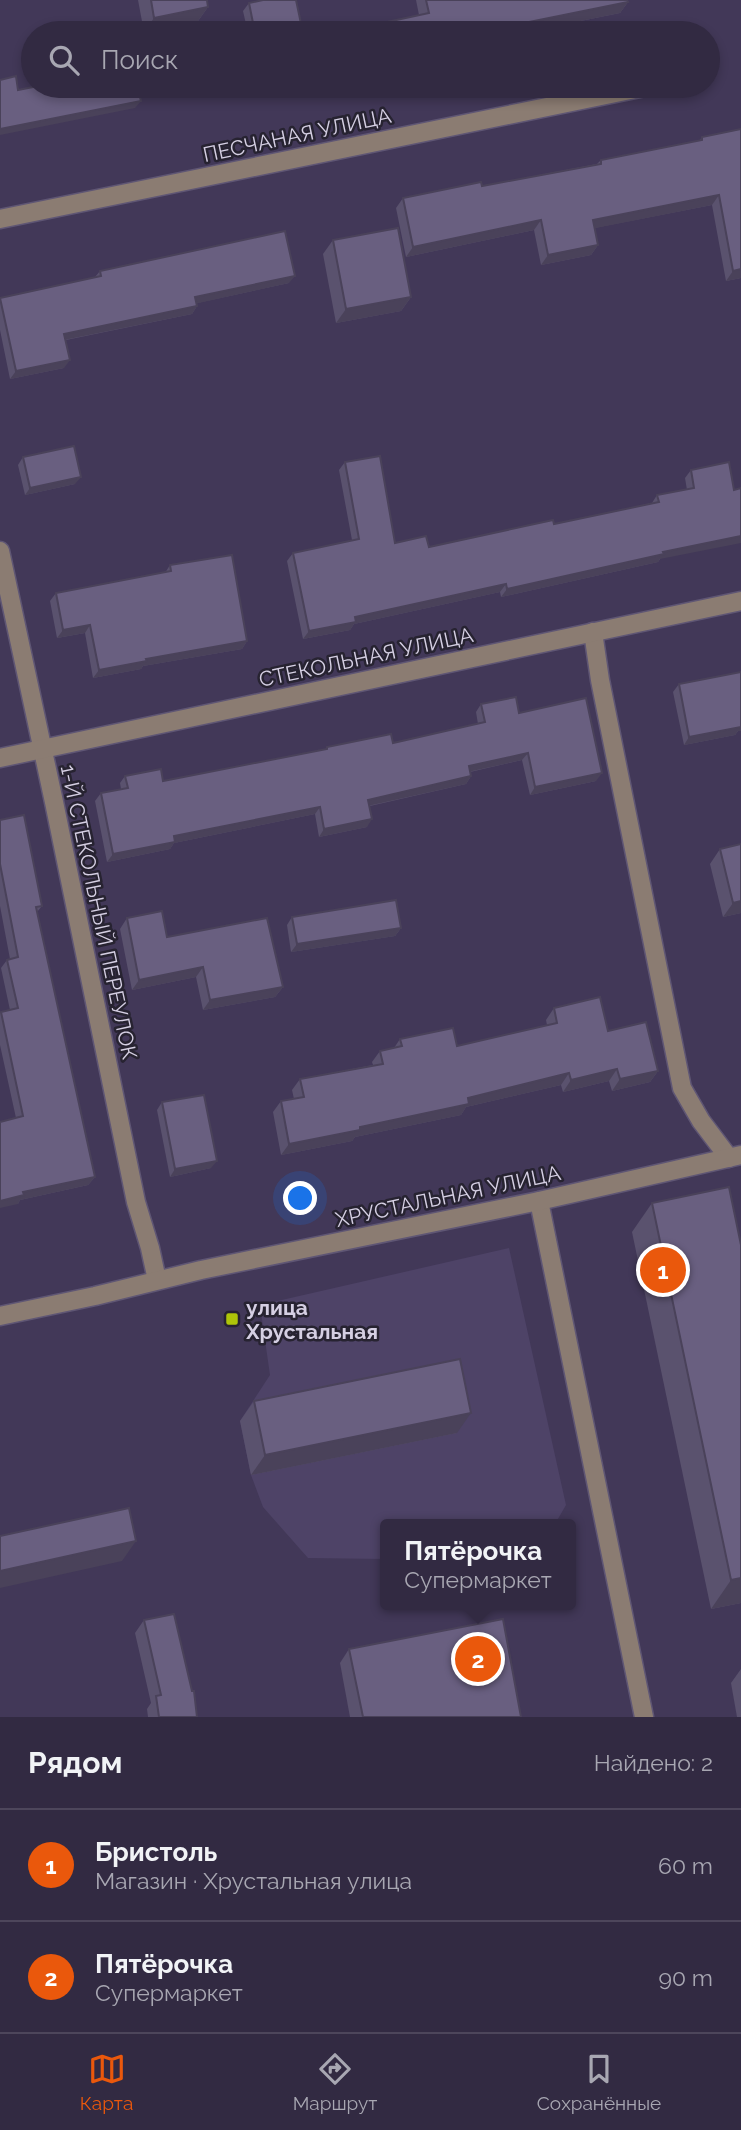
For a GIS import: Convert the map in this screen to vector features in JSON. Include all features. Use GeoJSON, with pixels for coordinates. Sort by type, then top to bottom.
{"type":"FeatureCollection","features":[{"type":"Feature","properties":{"kind":"street","name":"ПЕСЧАНАЯ УЛИЦА"},"geometry":{"type":"LineString","coordinates":[[0,219],[591,98]]}},
{"type":"Feature","properties":{"kind":"street","name":"1-Й СТЕКОЛЬНЫЙ ПЕРЕУЛОК"},"geometry":{"type":"LineString","coordinates":[[0,551],[136,1202],[157,1280]]}},
{"type":"Feature","properties":{"kind":"street","name":"СТЕКОЛЬНАЯ УЛИЦА"},"geometry":{"type":"LineString","coordinates":[[0,758],[741,601]]}},
{"type":"Feature","properties":{"kind":"street"},"geometry":{"type":"LineString","coordinates":[[593,632],[682,1088],[701,1121],[735,1156]]}},
{"type":"Feature","properties":{"kind":"street","name":"ХРУСТАЛЬНАЯ УЛИЦА"},"geometry":{"type":"LineString","coordinates":[[0,1316],[157,1280],[539,1201],[735,1156]]}},
{"type":"Feature","properties":{"kind":"street"},"geometry":{"type":"LineString","coordinates":[[539,1201],[644,1717]]}},
{"type":"Feature","properties":{"kind":"shaded area"},"geometry":{"type":"Polygon","coordinates":[[[509,1248],[566,1505],[558,1519],[380,1519],[380,1559],[308,1558],[263,1507],[251,1475],[240,1421],[270,1375],[260,1305],[509,1248]]]}},
{"type":"Feature","properties":{"kind":"building"},"geometry":{"type":"Polygon","coordinates":[[[151,0],[207,0],[208,7],[154,18],[151,0]]]}},
{"type":"Feature","properties":{"kind":"building"},"geometry":{"type":"Polygon","coordinates":[[[263,0],[296,0],[300,21],[253,21],[249,3],[263,0]]]}},
{"type":"Feature","properties":{"kind":"building"},"geometry":{"type":"Polygon","coordinates":[[[426,0],[628,2],[534,21],[392,21],[429,13],[426,0]]]}},
{"type":"Feature","properties":{"kind":"building"},"geometry":{"type":"Polygon","coordinates":[[[16,76],[21,98],[140,98],[141,101],[0,129],[0,80],[16,76]]]}},
{"type":"Feature","properties":{"kind":"building"},"geometry":{"type":"Polygon","coordinates":[[[741,129],[741,269],[733,271],[719,195],[593,220],[598,245],[548,255],[541,220],[413,247],[403,198],[481,182],[482,186],[601,164],[601,160],[702,140],[702,137],[741,129]]]}},
{"type":"Feature","properties":{"kind":"building"},"geometry":{"type":"Polygon","coordinates":[[[398,228],[411,297],[346,309],[333,240],[398,228]]]}},
{"type":"Feature","properties":{"kind":"building"},"geometry":{"type":"Polygon","coordinates":[[[285,231],[295,276],[195,297],[197,306],[64,334],[70,360],[16,371],[0,298],[101,276],[100,271],[285,231]]]}},
{"type":"Feature","properties":{"kind":"building"},"geometry":{"type":"Polygon","coordinates":[[[74,446],[81,477],[30,488],[23,457],[74,446]]]}},
{"type":"Feature","properties":{"kind":"building"},"geometry":{"type":"Polygon","coordinates":[[[380,456],[395,543],[426,536],[429,547],[553,520],[554,524],[659,502],[657,495],[694,488],[691,470],[729,462],[734,490],[741,488],[741,536],[507,589],[506,584],[355,617],[356,622],[309,631],[293,553],[359,539],[345,462],[380,456]]]}},
{"type":"Feature","properties":{"kind":"building"},"geometry":{"type":"Polygon","coordinates":[[[232,555],[247,641],[99,670],[90,625],[63,630],[56,593],[171,571],[170,565],[232,555]]]}},
{"type":"Feature","properties":{"kind":"building"},"geometry":{"type":"Polygon","coordinates":[[[741,672],[741,727],[689,737],[679,684],[741,672]]]}},
{"type":"Feature","properties":{"kind":"building"},"geometry":{"type":"Polygon","coordinates":[[[516,697],[519,713],[586,698],[602,773],[535,787],[528,753],[469,766],[471,776],[368,800],[372,819],[324,829],[320,807],[174,836],[175,842],[113,854],[101,793],[128,788],[125,776],[161,769],[163,781],[391,734],[393,743],[485,722],[481,704],[516,697]]]}},
{"type":"Feature","properties":{"kind":"building"},"geometry":{"type":"Polygon","coordinates":[[[24,815],[42,906],[36,907],[95,1177],[23,1192],[24,1195],[0,1201],[0,1122],[23,1116],[1,1012],[18,1008],[7,960],[18,957],[0,864],[0,820],[24,815]]]}},
{"type":"Feature","properties":{"kind":"building"},"geometry":{"type":"Polygon","coordinates":[[[741,844],[741,901],[733,903],[720,849],[741,844]]]}},
{"type":"Feature","properties":{"kind":"building"},"geometry":{"type":"Polygon","coordinates":[[[396,900],[401,928],[297,944],[292,917],[396,900]]]}},
{"type":"Feature","properties":{"kind":"building"},"geometry":{"type":"Polygon","coordinates":[[[162,911],[167,937],[267,918],[283,987],[210,1000],[203,967],[139,980],[127,918],[162,911]]]}},
{"type":"Feature","properties":{"kind":"building"},"geometry":{"type":"Polygon","coordinates":[[[600,997],[608,1031],[646,1022],[658,1071],[620,1079],[617,1069],[571,1080],[569,1073],[468,1098],[469,1104],[289,1144],[281,1101],[304,1097],[300,1079],[383,1064],[380,1051],[402,1046],[400,1039],[453,1028],[457,1046],[557,1023],[554,1008],[600,997]]]}},
{"type":"Feature","properties":{"kind":"building"},"geometry":{"type":"Polygon","coordinates":[[[204,1095],[217,1161],[175,1169],[162,1102],[204,1095]]]}},
{"type":"Feature","properties":{"kind":"building"},"geometry":{"type":"Polygon","coordinates":[[[729,1187],[741,1245],[741,1578],[731,1580],[652,1203],[729,1187]]]}},
{"type":"Feature","properties":{"kind":"building"},"geometry":{"type":"Polygon","coordinates":[[[460,1359],[471,1413],[265,1455],[254,1401],[460,1359]]]}},
{"type":"Feature","properties":{"kind":"building"},"geometry":{"type":"Polygon","coordinates":[[[129,1508],[136,1541],[0,1571],[0,1536],[129,1508]]]}},
{"type":"Feature","properties":{"kind":"building"},"geometry":{"type":"Polygon","coordinates":[[[174,1614],[194,1691],[197,1717],[159,1717],[156,1696],[161,1695],[144,1620],[174,1614]]]}},
{"type":"Feature","properties":{"kind":"building"},"geometry":{"type":"Polygon","coordinates":[[[503,1619],[521,1717],[363,1717],[349,1649],[503,1619]]]}},
{"type":"Feature","properties":{"kind":"place","name":"Бристоль"},"geometry":{"type":"Point","coordinates":[663,1270]}},
{"type":"Feature","properties":{"kind":"place","name":"улица Хрустальная"},"geometry":{"type":"Point","coordinates":[232,1319]}},
{"type":"Feature","properties":{"kind":"place","name":"Пятёрочка"},"geometry":{"type":"Point","coordinates":[478,1659]}}]}
